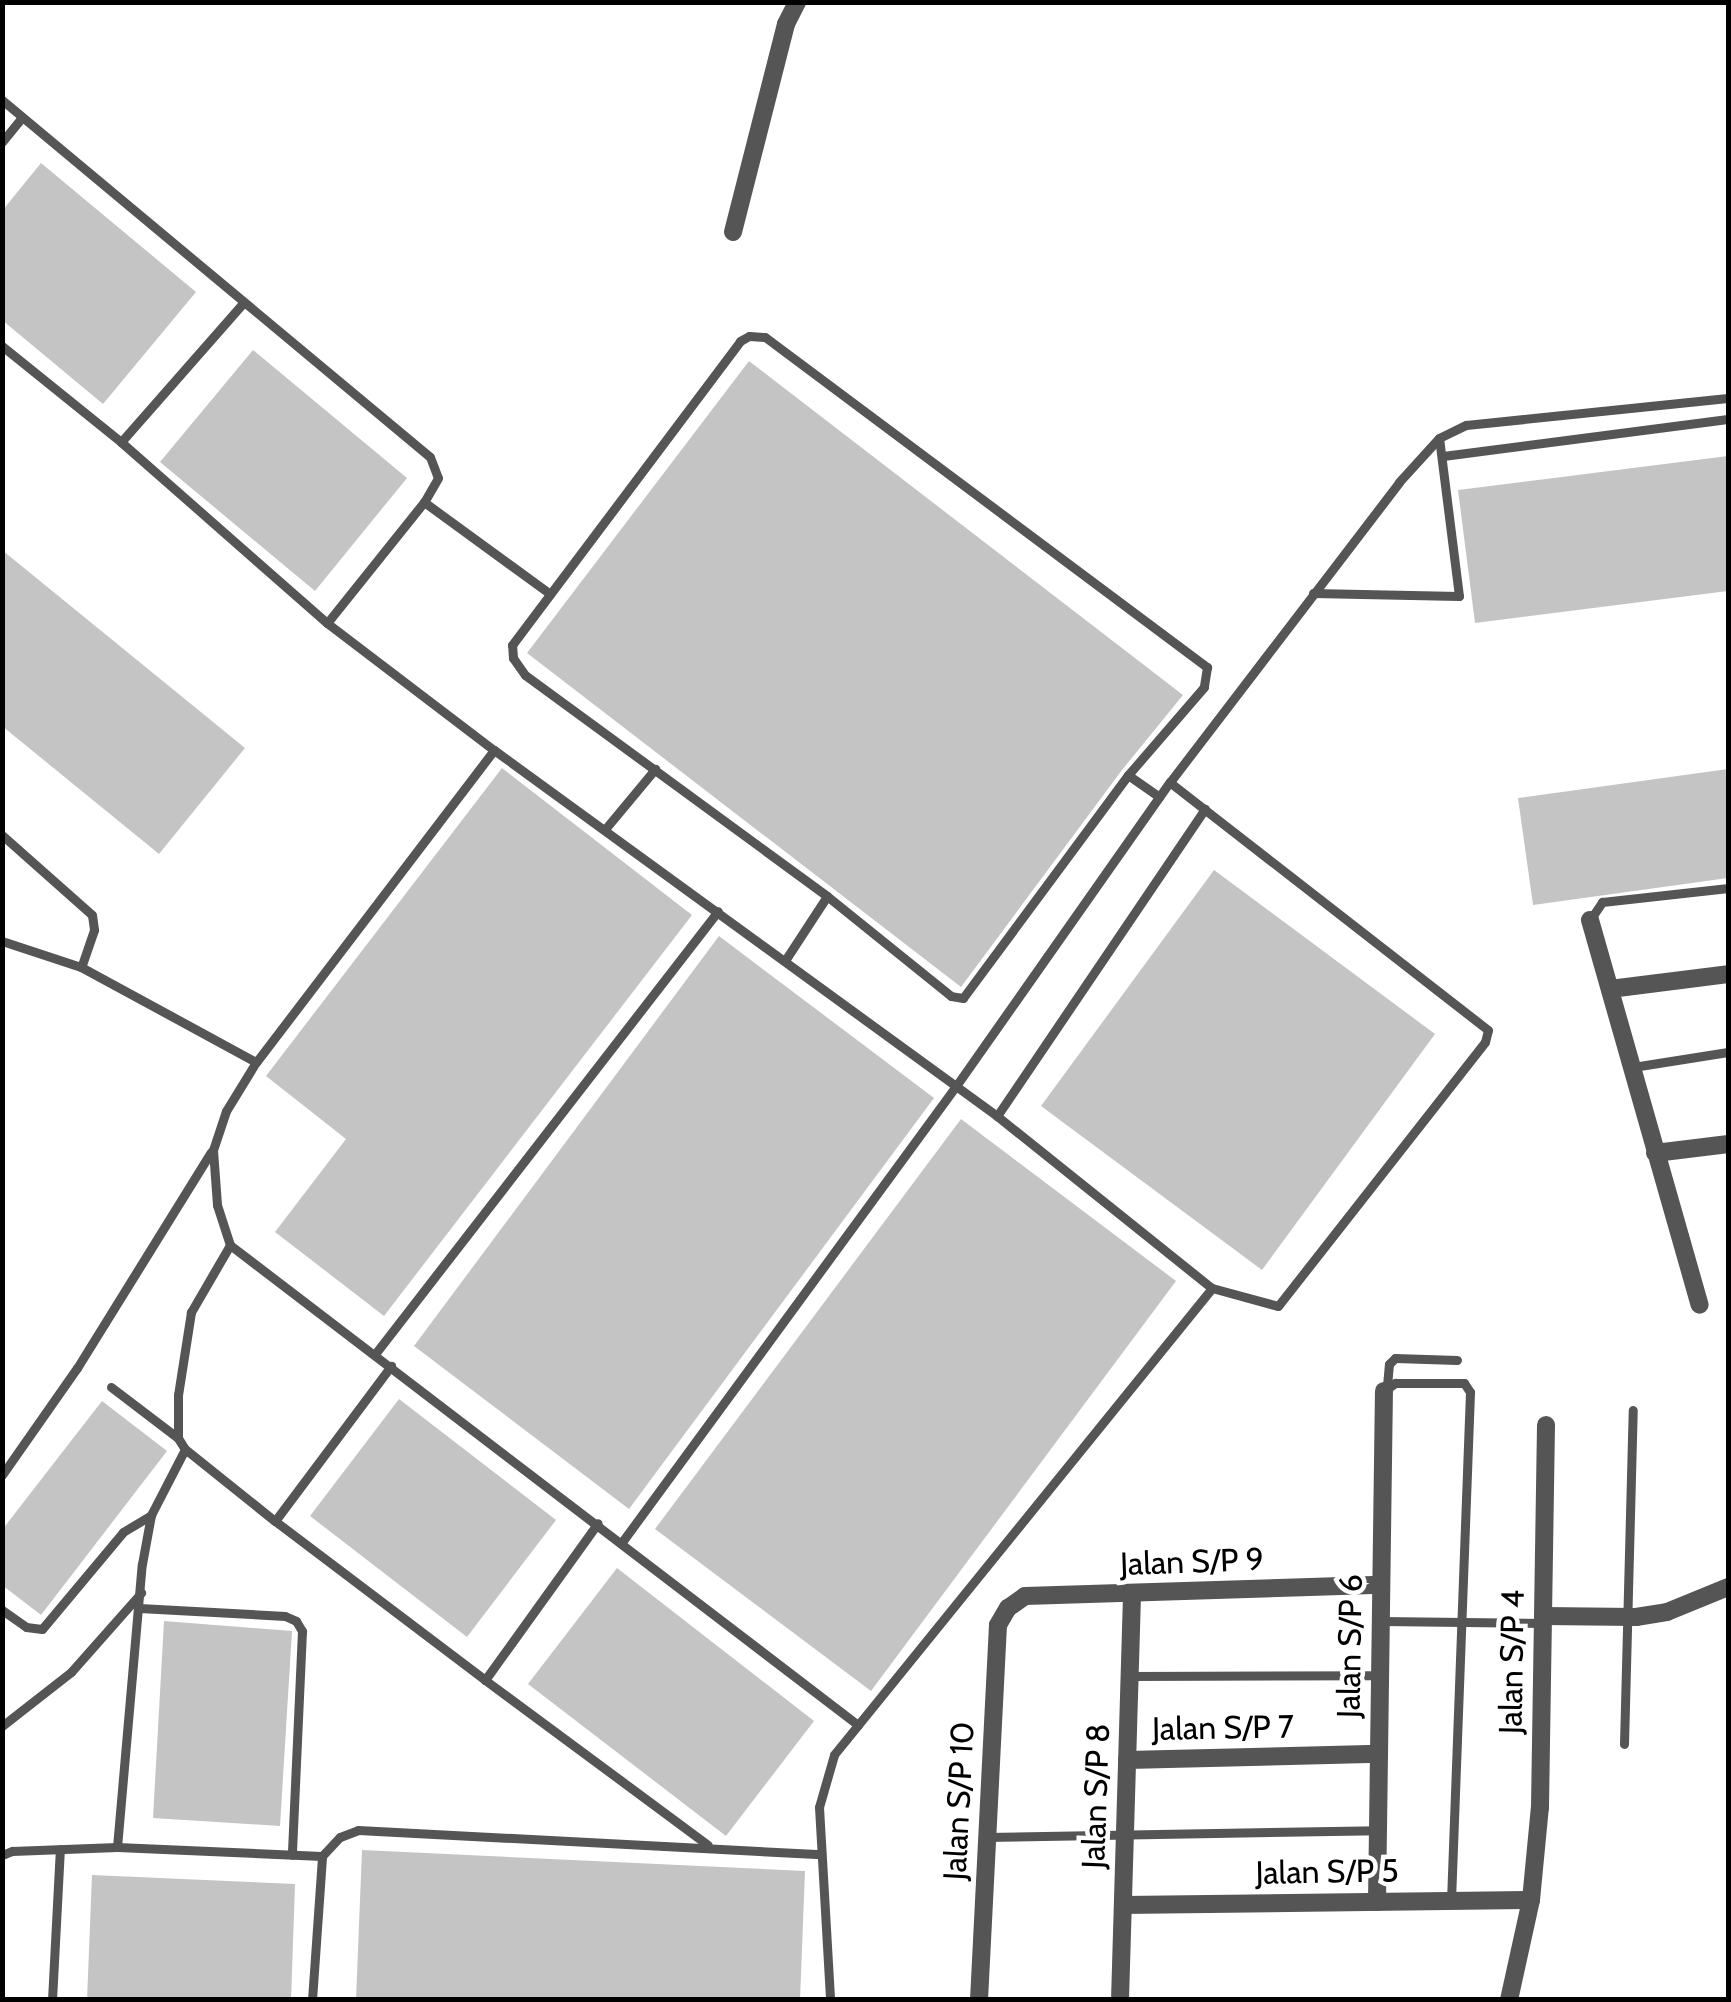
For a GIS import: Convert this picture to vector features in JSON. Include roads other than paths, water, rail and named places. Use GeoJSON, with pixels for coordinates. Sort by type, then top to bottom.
{"type":"FeatureCollection","features":[{"type":"Feature","properties":{"kind":"street"},"geometry":{"type":"LineString","coordinates":[[732,232],[786,24],[796,2]]}},
{"type":"Feature","properties":{"kind":"street"},"geometry":{"type":"LineString","coordinates":[[1590,920],[1700,1305]]}},
{"type":"Feature","properties":{"kind":"street"},"geometry":{"type":"LineString","coordinates":[[1610,989],[1728,974]]}},
{"type":"Feature","properties":{"kind":"street"},"geometry":{"type":"LineString","coordinates":[[1655,1153],[1728,1144]]}},
{"type":"Feature","properties":{"kind":"street","name":"Jalan S/P 6"},"geometry":{"type":"LineString","coordinates":[[1377,1902],[1385,1388]]}},
{"type":"Feature","properties":{"kind":"street","name":"Jalan S/P 4"},"geometry":{"type":"LineString","coordinates":[[1509,2000],[1531,1900],[1540,1807],[1546,1425]]}},
{"type":"Feature","properties":{"kind":"street","name":"Jalan S/P 9"},"geometry":{"type":"LineString","coordinates":[[1008,1608],[1025,1596],[1381,1585]]}},
{"type":"Feature","properties":{"kind":"street"},"geometry":{"type":"LineString","coordinates":[[1543,1620],[1667,1612],[1728,1587]]}},
{"type":"Feature","properties":{"kind":"street","name":"Jalan S/P 8"},"geometry":{"type":"LineString","coordinates":[[1120,2000],[1132,1594]]}},
{"type":"Feature","properties":{"kind":"street","name":"Jalan S/P 10"},"geometry":{"type":"LineString","coordinates":[[980,2000],[998,1624],[1008,1608]]}},
{"type":"Feature","properties":{"kind":"street","name":"Jalan S/P 7"},"geometry":{"type":"LineString","coordinates":[[1128,1760],[1379,1754]]}},
{"type":"Feature","properties":{"kind":"street","name":"Jalan S/P 5"},"geometry":{"type":"LineString","coordinates":[[1123,1905],[1531,1900]]}},
{"type":"Feature","properties":{"kind":"lane"},"geometry":{"type":"LineString","coordinates":[[2,100],[430,457],[438,478],[424,502],[327,624]]}},
{"type":"Feature","properties":{"kind":"lane"},"geometry":{"type":"LineString","coordinates":[[2,142],[22,116]]}},
{"type":"Feature","properties":{"kind":"lane"},"geometry":{"type":"LineString","coordinates":[[121,442],[242,303]]}},
{"type":"Feature","properties":{"kind":"lane"},"geometry":{"type":"LineString","coordinates":[[765,336],[1207,667],[1204,687],[1128,775],[964,998],[951,996],[826,896],[516,667],[512,645],[550,594],[740,341],[765,336]]}},
{"type":"Feature","properties":{"kind":"lane"},"geometry":{"type":"LineString","coordinates":[[2,346],[121,442],[327,624],[997,1116],[1212,1288],[1269,1304],[1285,1302],[1485,1042],[1488,1030],[1170,782]]}},
{"type":"Feature","properties":{"kind":"lane"},"geometry":{"type":"LineString","coordinates":[[622,1542],[956,1086],[1170,782],[1399,482],[1440,438],[1466,425],[1728,398]]}},
{"type":"Feature","properties":{"kind":"lane"},"geometry":{"type":"LineString","coordinates":[[1444,456],[1728,419]]}},
{"type":"Feature","properties":{"kind":"lane"},"geometry":{"type":"LineString","coordinates":[[1314,594],[1458,596],[1440,438]]}},
{"type":"Feature","properties":{"kind":"lane"},"geometry":{"type":"LineString","coordinates":[[424,502],[550,594]]}},
{"type":"Feature","properties":{"kind":"lane"},"geometry":{"type":"LineString","coordinates":[[2,1475],[77,1368],[212,1150],[226,1110],[256,1062],[494,750]]}},
{"type":"Feature","properties":{"kind":"lane"},"geometry":{"type":"LineString","coordinates":[[606,828],[655,769]]}},
{"type":"Feature","properties":{"kind":"lane"},"geometry":{"type":"LineString","coordinates":[[1128,775],[1159,797]]}},
{"type":"Feature","properties":{"kind":"lane"},"geometry":{"type":"LineString","coordinates":[[997,1116],[1205,809]]}},
{"type":"Feature","properties":{"kind":"lane"},"geometry":{"type":"LineString","coordinates":[[2,835],[92,915],[94,930],[81,967]]}},
{"type":"Feature","properties":{"kind":"lane"},"geometry":{"type":"LineString","coordinates":[[1590,920],[1602,902],[1728,888]]}},
{"type":"Feature","properties":{"kind":"lane"},"geometry":{"type":"LineString","coordinates":[[786,959],[826,896]]}},
{"type":"Feature","properties":{"kind":"lane"},"geometry":{"type":"LineString","coordinates":[[374,1354],[718,911]]}},
{"type":"Feature","properties":{"kind":"lane"},"geometry":{"type":"LineString","coordinates":[[2,941],[81,967],[256,1062]]}},
{"type":"Feature","properties":{"kind":"lane"},"geometry":{"type":"LineString","coordinates":[[1633,1067],[1728,1052]]}},
{"type":"Feature","properties":{"kind":"lane"},"geometry":{"type":"LineString","coordinates":[[212,1150],[217,1205],[230,1246],[598,1522],[858,1725]]}},
{"type":"Feature","properties":{"kind":"lane"},"geometry":{"type":"LineString","coordinates":[[178,1438],[178,1395],[191,1312],[230,1246]]}},
{"type":"Feature","properties":{"kind":"lane"},"geometry":{"type":"LineString","coordinates":[[830,2000],[819,1806],[834,1755],[1212,1288]]}},
{"type":"Feature","properties":{"kind":"lane"},"geometry":{"type":"LineString","coordinates":[[1451,1901],[1464,1622],[1469,1386],[1464,1382],[1385,1388],[1388,1364],[1395,1358],[1457,1360]]}},
{"type":"Feature","properties":{"kind":"lane"},"geometry":{"type":"LineString","coordinates":[[275,1521],[391,1366]]}},
{"type":"Feature","properties":{"kind":"lane"},"geometry":{"type":"LineString","coordinates":[[110,1387],[178,1438],[186,1449],[275,1521],[710,1847]]}},
{"type":"Feature","properties":{"kind":"lane"},"geometry":{"type":"LineString","coordinates":[[1624,1744],[1633,1410]]}},
{"type":"Feature","properties":{"kind":"lane"},"geometry":{"type":"LineString","coordinates":[[117,1847],[140,1593],[152,1515],[186,1449]]}},
{"type":"Feature","properties":{"kind":"lane"},"geometry":{"type":"LineString","coordinates":[[2,1610],[26,1627],[42,1629],[123,1532],[152,1515]]}},
{"type":"Feature","properties":{"kind":"lane"},"geometry":{"type":"LineString","coordinates":[[485,1680],[598,1522]]}},
{"type":"Feature","properties":{"kind":"lane"},"geometry":{"type":"LineString","coordinates":[[2,1726],[71,1672],[140,1593]]}},
{"type":"Feature","properties":{"kind":"lane"},"geometry":{"type":"LineString","coordinates":[[140,1608],[285,1616],[296,1621],[302,1631],[292,1854]]}},
{"type":"Feature","properties":{"kind":"lane"},"geometry":{"type":"LineString","coordinates":[[1381,1622],[1543,1620]]}},
{"type":"Feature","properties":{"kind":"lane"},"geometry":{"type":"LineString","coordinates":[[1130,1676],[1380,1675]]}},
{"type":"Feature","properties":{"kind":"lane"},"geometry":{"type":"LineString","coordinates":[[312,2000],[322,1856],[340,1837],[358,1830],[821,1854]]}},
{"type":"Feature","properties":{"kind":"lane"},"geometry":{"type":"LineString","coordinates":[[986,1837],[1378,1830]]}},
{"type":"Feature","properties":{"kind":"lane"},"geometry":{"type":"LineString","coordinates":[[2,1855],[12,1850],[117,1847],[322,1856]]}},
{"type":"Feature","properties":{"kind":"lane"},"geometry":{"type":"LineString","coordinates":[[52,2000],[60,1849]]}}]}
